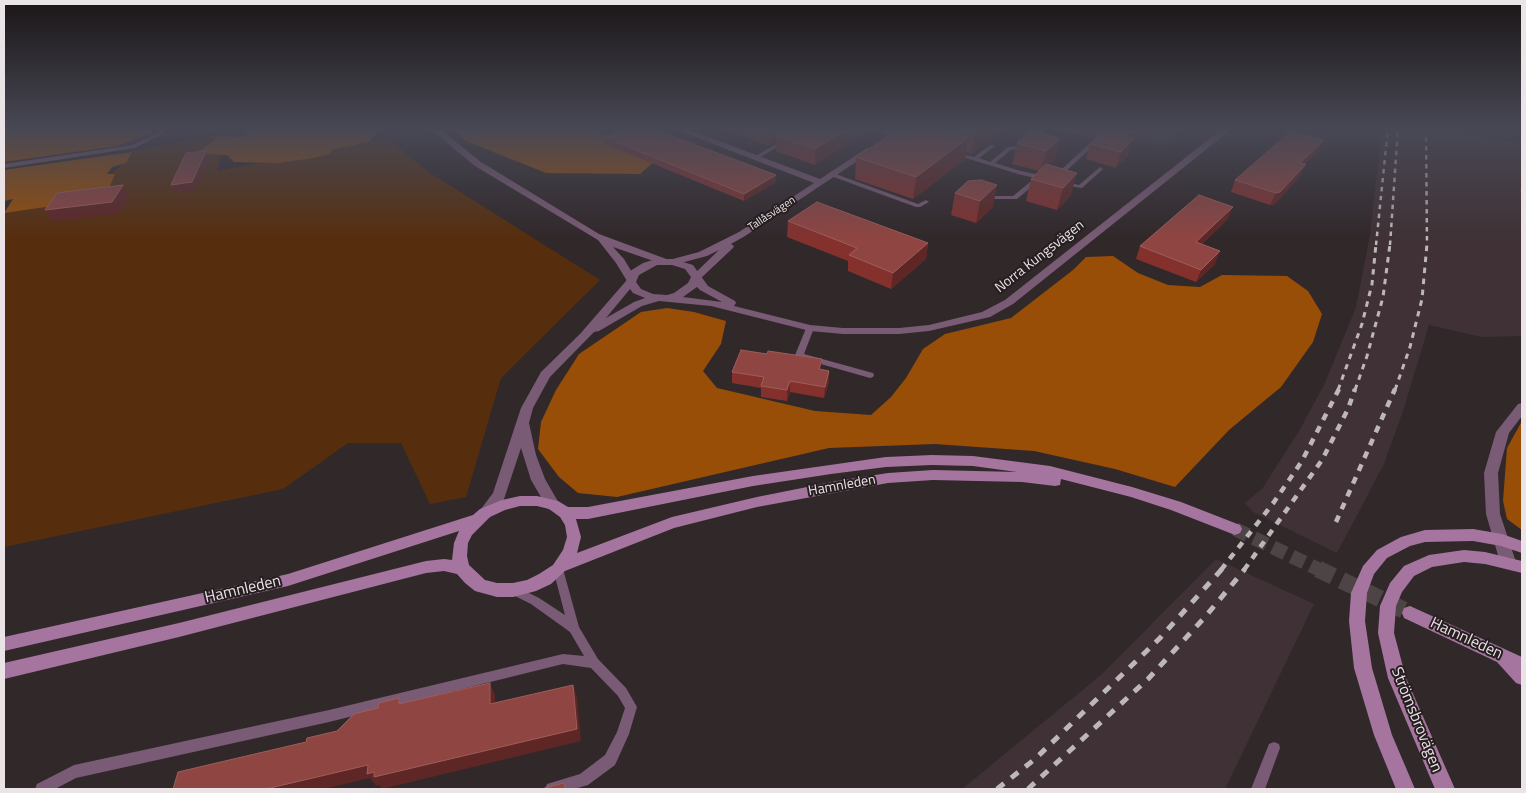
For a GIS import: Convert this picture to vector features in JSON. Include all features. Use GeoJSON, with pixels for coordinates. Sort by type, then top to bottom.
{"type":"FeatureCollection","features":[{"type":"Feature","properties":{"kind":"main road","name":"Hamnleden"},"geometry":{"type":"LineString","coordinates":[[559,509],[588,513],[754,481],[886,462],[914,460],[973,461],[1050,471],[1132,492],[1176,506],[1235,529]]}},
{"type":"Feature","properties":{"kind":"main road","name":"Hamnleden"},"geometry":{"type":"LineString","coordinates":[[560,567],[672,523],[766,500],[888,478],[942,474],[1022,477],[1132,492]]}},
{"type":"Feature","properties":{"kind":"main road"},"geometry":{"type":"LineString","coordinates":[[520,501],[537,501],[559,509],[572,524],[574,537],[570,552],[560,567],[538,582],[513,590],[496,590],[481,586],[470,578],[462,568],[459,556],[461,544],[467,531],[481,517],[502,505],[520,501]]}},
{"type":"Feature","properties":{"kind":"main road","name":"Hamnleden"},"geometry":{"type":"LineString","coordinates":[[4,644],[288,580],[372,555],[481,517]]}},
{"type":"Feature","properties":{"kind":"main road"},"geometry":{"type":"LineString","coordinates":[[1405,789],[1383,735],[1363,668],[1357,621],[1359,593],[1368,571],[1382,554],[1406,541],[1425,536],[1472,535],[1502,540],[1522,547]]}},
{"type":"Feature","properties":{"kind":"main road","name":"Strömsbrovägen"},"geometry":{"type":"LineString","coordinates":[[1445,789],[1397,678],[1386,633],[1388,606],[1396,588],[1409,571],[1429,561],[1464,556],[1515,564]]}},
{"type":"Feature","properties":{"kind":"main road","name":"Hamnleden"},"geometry":{"type":"LineString","coordinates":[[4,671],[179,630],[426,567],[462,568]]}},
{"type":"Feature","properties":{"kind":"main road","name":"Hamnleden"},"geometry":{"type":"LineString","coordinates":[[1410,613],[1522,665]]}},
{"type":"Feature","properties":{"kind":"main road"},"geometry":{"type":"LineString","coordinates":[[1498,654],[1522,677]]}},
{"type":"Feature","properties":{"kind":"street"},"geometry":{"type":"LineString","coordinates":[[480,165],[596,236],[624,248],[688,267],[696,278]]}},
{"type":"Feature","properties":{"kind":"street"},"geometry":{"type":"LineString","coordinates":[[774,165],[821,182]]}},
{"type":"Feature","properties":{"kind":"street","name":"Tallåsvägen"},"geometry":{"type":"LineString","coordinates":[[481,517],[498,495],[522,423],[533,395],[545,375],[584,336],[631,280],[634,273],[647,265],[703,254],[742,234],[846,165]]}},
{"type":"Feature","properties":{"kind":"street","name":"Norra Kungsvägen"},"geometry":{"type":"LineString","coordinates":[[663,298],[711,303],[810,328],[843,331],[899,331],[929,328],[986,314],[1009,302],[1182,165]]}},
{"type":"Feature","properties":{"kind":"street","name":"Tallåsvägen"},"geometry":{"type":"LineString","coordinates":[[584,336],[638,304],[687,291],[693,286],[696,278],[742,234]]}},
{"type":"Feature","properties":{"kind":"street"},"geometry":{"type":"LineString","coordinates":[[596,236],[612,251],[636,291],[643,295],[663,298]]}},
{"type":"Feature","properties":{"kind":"street","name":"Norra Kungsvägen"},"geometry":{"type":"LineString","coordinates":[[696,278],[704,288],[718,297],[752,312]]}},
{"type":"Feature","properties":{"kind":"street","name":"Strömsbrovägen"},"geometry":{"type":"LineString","coordinates":[[1515,564],[1502,540],[1494,514],[1491,473],[1503,432],[1522,407]]}},
{"type":"Feature","properties":{"kind":"street"},"geometry":{"type":"LineString","coordinates":[[522,423],[529,455],[538,480],[559,509]]}},
{"type":"Feature","properties":{"kind":"lane"},"geometry":{"type":"LineString","coordinates":[[995,165],[1080,187],[1100,169]]}},
{"type":"Feature","properties":{"kind":"lane"},"geometry":{"type":"LineString","coordinates":[[976,198],[1015,198],[1039,177],[1062,171],[1069,165]]}},
{"type":"Feature","properties":{"kind":"lane"},"geometry":{"type":"LineString","coordinates":[[832,174],[918,206],[926,202]]}},
{"type":"Feature","properties":{"kind":"lane"},"geometry":{"type":"LineString","coordinates":[[810,328],[799,355],[870,374]]}},
{"type":"Feature","properties":{"kind":"lane"},"geometry":{"type":"LineString","coordinates":[[552,789],[583,780],[610,760],[623,734],[631,707],[622,692],[594,663],[574,628],[560,567]]}},
{"type":"Feature","properties":{"kind":"lane"},"geometry":{"type":"LineString","coordinates":[[513,590],[535,601],[574,628]]}},
{"type":"Feature","properties":{"kind":"lane"},"geometry":{"type":"LineString","coordinates":[[42,789],[74,772],[329,716],[564,659],[594,663]]}},
{"type":"Feature","properties":{"kind":"lane"},"geometry":{"type":"LineString","coordinates":[[1258,789],[1274,748]]}},
{"type":"Feature","properties":{"kind":"shaded area"},"geometry":{"type":"Polygon","coordinates":[[[40,165],[119,165],[112,167],[107,174],[115,174],[110,186],[46,207],[4,213],[13,199],[4,201],[4,170],[40,165]]]}},
{"type":"Feature","properties":{"kind":"shaded area"},"geometry":{"type":"Polygon","coordinates":[[[121,165],[219,165],[217,171],[249,165],[420,165],[600,280],[501,378],[466,497],[430,504],[401,443],[348,443],[283,489],[4,547],[4,212],[92,196],[121,165]]]}},
{"type":"Feature","properties":{"kind":"shaded area"},"geometry":{"type":"Polygon","coordinates":[[[526,165],[650,165],[640,174],[546,173],[526,165]]]}},
{"type":"Feature","properties":{"kind":"shaded area"},"geometry":{"type":"Polygon","coordinates":[[[1378,165],[1522,165],[1522,336],[1482,337],[1429,325],[1404,408],[1384,464],[1337,553],[1253,512],[1245,503],[1262,489],[1299,431],[1325,383],[1356,307],[1370,235],[1378,165]]]}},
{"type":"Feature","properties":{"kind":"shaded area"},"geometry":{"type":"Polygon","coordinates":[[[1113,256],[1138,273],[1168,285],[1200,287],[1222,275],[1287,276],[1308,291],[1322,314],[1313,342],[1281,387],[1229,430],[1175,487],[1115,469],[1034,451],[935,444],[829,448],[617,497],[578,493],[559,477],[538,449],[541,422],[556,390],[579,354],[641,312],[667,308],[694,312],[726,321],[721,344],[703,371],[717,388],[815,411],[871,415],[891,397],[906,378],[923,349],[945,334],[1011,318],[1073,270],[1086,257],[1113,256]]]}},
{"type":"Feature","properties":{"kind":"shaded area"},"geometry":{"type":"Polygon","coordinates":[[[1522,421],[1522,530],[1507,519],[1503,501],[1507,448],[1522,421]]]}},
{"type":"Feature","properties":{"kind":"shaded area"},"geometry":{"type":"Polygon","coordinates":[[[1216,559],[1314,604],[1225,789],[962,789],[1102,674],[1216,559]]]}},
{"type":"Feature","properties":{"kind":"building"},"geometry":{"type":"Polygon","coordinates":[[[180,165],[200,165],[192,182],[171,185],[180,165]]]}},
{"type":"Feature","properties":{"kind":"building"},"geometry":{"type":"Polygon","coordinates":[[[673,165],[749,165],[776,175],[744,194],[673,165]]]}},
{"type":"Feature","properties":{"kind":"building"},"geometry":{"type":"Polygon","coordinates":[[[880,165],[932,165],[916,177],[880,165]]]}},
{"type":"Feature","properties":{"kind":"building"},"geometry":{"type":"Polygon","coordinates":[[[1045,165],[1077,173],[1063,188],[1031,179],[1045,165]]]}},
{"type":"Feature","properties":{"kind":"building"},"geometry":{"type":"Polygon","coordinates":[[[1252,165],[1305,165],[1280,192],[1276,193],[1235,180],[1252,165]]]}},
{"type":"Feature","properties":{"kind":"building"},"geometry":{"type":"Polygon","coordinates":[[[981,180],[997,185],[980,201],[955,193],[968,181],[981,180]]]}},
{"type":"Feature","properties":{"kind":"building"},"geometry":{"type":"Polygon","coordinates":[[[123,185],[112,202],[45,210],[57,193],[123,185]]]}},
{"type":"Feature","properties":{"kind":"building"},"geometry":{"type":"Polygon","coordinates":[[[1199,195],[1233,207],[1196,242],[1220,251],[1201,270],[1140,246],[1199,195]]]}},
{"type":"Feature","properties":{"kind":"building"},"geometry":{"type":"Polygon","coordinates":[[[817,202],[928,243],[893,273],[849,255],[857,248],[788,221],[817,202]]]}},
{"type":"Feature","properties":{"kind":"building"},"geometry":{"type":"Polygon","coordinates":[[[741,350],[767,354],[768,351],[822,359],[819,369],[829,371],[825,387],[790,381],[787,390],[761,386],[764,377],[732,372],[741,350]]]}},
{"type":"Feature","properties":{"kind":"building"},"geometry":{"type":"Polygon","coordinates":[[[490,683],[490,704],[573,685],[577,729],[374,777],[374,772],[367,774],[368,765],[266,789],[173,789],[178,772],[306,742],[307,738],[337,731],[354,714],[378,708],[379,703],[399,698],[399,704],[490,683]]]}},
{"type":"Feature","properties":{"kind":"building"},"geometry":{"type":"Polygon","coordinates":[[[564,783],[565,789],[541,789],[564,783]]]}},
{"type":"Feature","properties":{"kind":"tunnel"},"geometry":{"type":"LineString","coordinates":[[1235,529],[1320,570]]}},
{"type":"Feature","properties":{"kind":"tunnel"},"geometry":{"type":"LineString","coordinates":[[1318,569],[1410,613]]}},
{"type":"Feature","properties":{"kind":"railway"},"geometry":{"type":"LineString","coordinates":[[1376,245],[1384,165]]}},
{"type":"Feature","properties":{"kind":"railway"},"geometry":{"type":"LineString","coordinates":[[1390,245],[1395,165]]}},
{"type":"Feature","properties":{"kind":"railway"},"geometry":{"type":"LineString","coordinates":[[1426,165],[1427,244]]}},
{"type":"Feature","properties":{"kind":"railway"},"geometry":{"type":"LineString","coordinates":[[1338,390],[1362,324],[1372,284],[1376,244]]}},
{"type":"Feature","properties":{"kind":"railway"},"geometry":{"type":"LineString","coordinates":[[1355,390],[1367,356],[1383,297],[1390,244]]}},
{"type":"Feature","properties":{"kind":"railway"},"geometry":{"type":"LineString","coordinates":[[1395,390],[1410,347],[1422,299],[1427,244]]}},
{"type":"Feature","properties":{"kind":"railway"},"geometry":{"type":"LineString","coordinates":[[1221,570],[1274,502],[1302,461],[1339,389]]}},
{"type":"Feature","properties":{"kind":"railway"},"geometry":{"type":"LineString","coordinates":[[1244,570],[1322,460],[1348,409],[1355,389]]}},
{"type":"Feature","properties":{"kind":"railway"},"geometry":{"type":"LineString","coordinates":[[1336,522],[1395,389]]}},
{"type":"Feature","properties":{"kind":"railway"},"geometry":{"type":"LineString","coordinates":[[997,789],[1035,759],[1160,638],[1222,569]]}},
{"type":"Feature","properties":{"kind":"railway"},"geometry":{"type":"LineString","coordinates":[[1028,789],[1148,679],[1205,617],[1245,569]]}}]}
